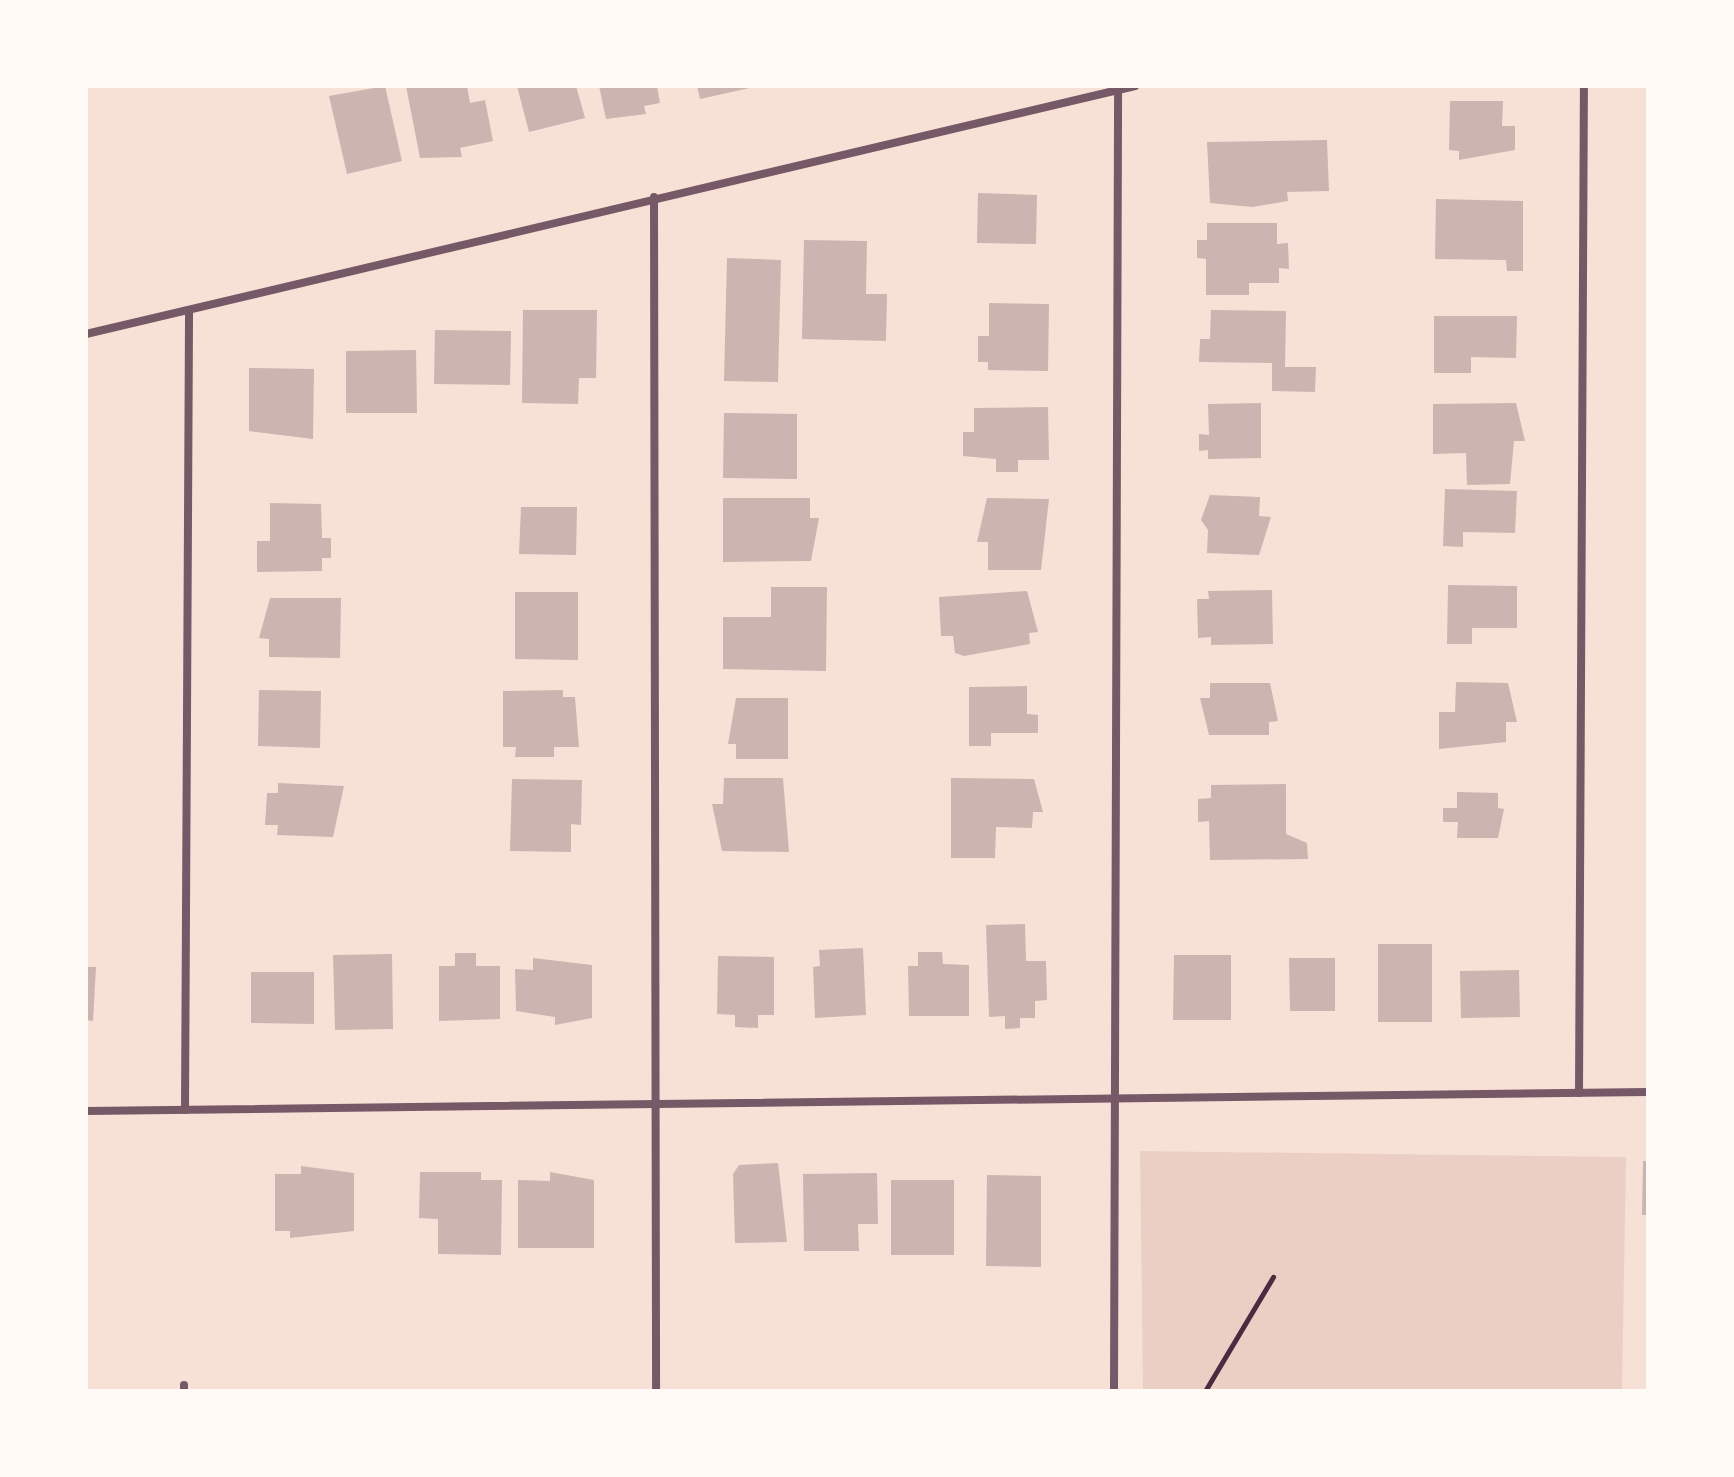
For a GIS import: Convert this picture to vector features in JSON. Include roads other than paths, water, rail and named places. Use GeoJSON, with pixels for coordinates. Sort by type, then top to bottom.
{"type":"FeatureCollection","features":[{"type":"Feature","properties":{"kind":"street"},"geometry":{"type":"LineString","coordinates":[[86,334],[189,313],[654,197],[1135,86]]}},
{"type":"Feature","properties":{"kind":"street"},"geometry":{"type":"LineString","coordinates":[[1579,1093],[1584,86]]}},
{"type":"Feature","properties":{"kind":"street"},"geometry":{"type":"LineString","coordinates":[[1114,1391],[1118,90]]}},
{"type":"Feature","properties":{"kind":"street"},"geometry":{"type":"LineString","coordinates":[[654,197],[656,1391]]}},
{"type":"Feature","properties":{"kind":"street"},"geometry":{"type":"LineString","coordinates":[[185,1110],[189,313]]}},
{"type":"Feature","properties":{"kind":"street"},"geometry":{"type":"LineString","coordinates":[[86,1111],[656,1101],[1648,1092]]}}]}
